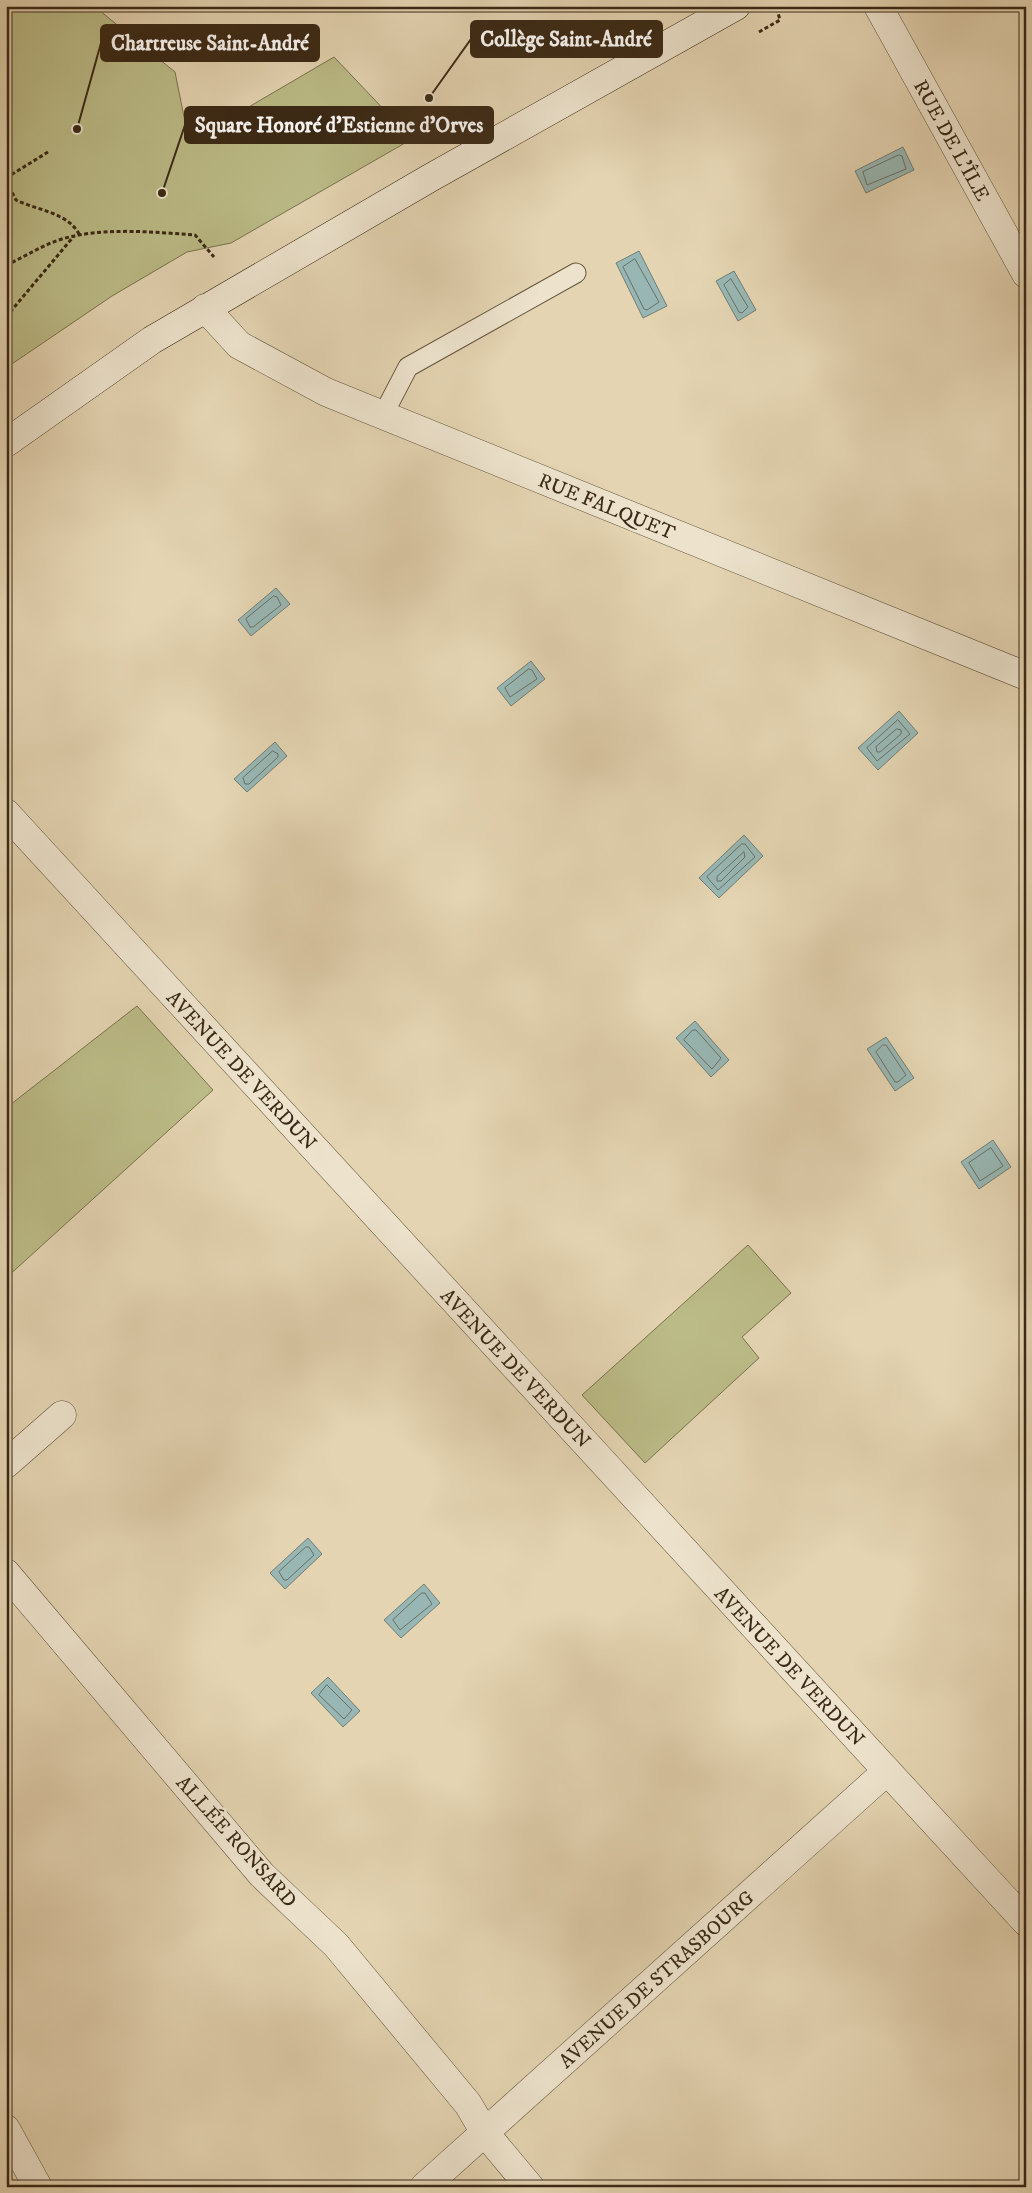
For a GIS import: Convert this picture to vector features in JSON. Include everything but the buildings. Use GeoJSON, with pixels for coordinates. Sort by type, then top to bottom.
{"type":"FeatureCollection","features":[{"type":"Feature","properties":{"kind":"street"},"geometry":{"type":"LineString","coordinates":[[6,443],[144,345],[205,308],[736,6]]}},
{"type":"Feature","properties":{"kind":"street","name":"RUE DE L'ÎLE"},"geometry":{"type":"LineString","coordinates":[[878,6],[1026,274]]}},
{"type":"Feature","properties":{"kind":"street","name":"RUE FALQUET"},"geometry":{"type":"LineString","coordinates":[[205,308],[239,345],[326,392],[1026,676]]}},
{"type":"Feature","properties":{"kind":"street","name":"AVENUE DE VERDUN"},"geometry":{"type":"LineString","coordinates":[[6,813],[1026,1922]]}},
{"type":"Feature","properties":{"kind":"street"},"geometry":{"type":"LineString","coordinates":[[6,1464],[62,1415]]}},
{"type":"Feature","properties":{"kind":"street","name":"ALLÉE RONSARD"},"geometry":{"type":"LineString","coordinates":[[6,1572],[262,1875],[336,1946],[468,2104],[485,2133],[530,2187]]}},
{"type":"Feature","properties":{"kind":"street","name":"AVENUE DE STRASBOURG"},"geometry":{"type":"LineString","coordinates":[[424,2187],[887,1771]]}},
{"type":"Feature","properties":{"kind":"street"},"geometry":{"type":"LineString","coordinates":[[6,2129],[38,2187]]}},
{"type":"Feature","properties":{"kind":"lane"},"geometry":{"type":"LineString","coordinates":[[383,415],[408,367],[576,273]]}},
{"type":"Feature","properties":{"kind":"path"},"geometry":{"type":"LineString","coordinates":[[48,152],[6,179],[16,200],[53,214],[74,225],[79,234]]}},
{"type":"Feature","properties":{"kind":"path"},"geometry":{"type":"LineString","coordinates":[[6,265],[31,252],[79,234],[140,231],[195,236],[214,257]]}},
{"type":"Feature","properties":{"kind":"path"},"geometry":{"type":"LineString","coordinates":[[6,317],[74,236]]}},
{"type":"Feature","properties":{"kind":"green space"},"geometry":{"type":"Polygon","coordinates":[[[6,6],[94,6],[175,72],[189,142],[334,57],[412,139],[231,243],[187,252],[112,296],[6,368],[6,6]]]}},
{"type":"Feature","properties":{"kind":"green space"},"geometry":{"type":"Polygon","coordinates":[[[137,1006],[213,1090],[6,1278],[6,1108],[137,1006]]]}},
{"type":"Feature","properties":{"kind":"green space"},"geometry":{"type":"Polygon","coordinates":[[[748,1245],[791,1293],[742,1337],[759,1358],[645,1463],[582,1395],[748,1245]]]}},
{"type":"Feature","properties":{"kind":"water"},"geometry":{"type":"Polygon","coordinates":[[[903,147],[914,170],[866,193],[855,171],[903,147]]]}},
{"type":"Feature","properties":{"kind":"water"},"geometry":{"type":"Polygon","coordinates":[[[639,251],[667,306],[643,318],[616,263],[639,251]]]}},
{"type":"Feature","properties":{"kind":"water"},"geometry":{"type":"Polygon","coordinates":[[[734,271],[756,310],[738,321],[716,281],[734,271]]]}},
{"type":"Feature","properties":{"kind":"water"},"geometry":{"type":"Polygon","coordinates":[[[276,588],[290,604],[251,636],[238,620],[276,588]]]}},
{"type":"Feature","properties":{"kind":"water"},"geometry":{"type":"Polygon","coordinates":[[[531,661],[545,679],[511,706],[497,688],[531,661]]]}},
{"type":"Feature","properties":{"kind":"water"},"geometry":{"type":"Polygon","coordinates":[[[899,711],[918,733],[878,770],[858,748],[899,711]]]}},
{"type":"Feature","properties":{"kind":"water"},"geometry":{"type":"Polygon","coordinates":[[[275,742],[287,756],[247,792],[234,779],[275,742]]]}},
{"type":"Feature","properties":{"kind":"water"},"geometry":{"type":"Polygon","coordinates":[[[744,835],[763,856],[719,898],[699,878],[744,835]]]}},
{"type":"Feature","properties":{"kind":"water"},"geometry":{"type":"Polygon","coordinates":[[[695,1021],[729,1060],[711,1077],[676,1038],[695,1021]]]}},
{"type":"Feature","properties":{"kind":"water"},"geometry":{"type":"Polygon","coordinates":[[[886,1037],[914,1078],[895,1091],[867,1049],[886,1037]]]}},
{"type":"Feature","properties":{"kind":"water"},"geometry":{"type":"Polygon","coordinates":[[[993,1140],[1011,1167],[979,1189],[961,1162],[993,1140]]]}},
{"type":"Feature","properties":{"kind":"water"},"geometry":{"type":"Polygon","coordinates":[[[308,1538],[322,1554],[285,1589],[270,1573],[308,1538]]]}},
{"type":"Feature","properties":{"kind":"water"},"geometry":{"type":"Polygon","coordinates":[[[424,1584],[440,1603],[401,1638],[384,1620],[424,1584]]]}},
{"type":"Feature","properties":{"kind":"water"},"geometry":{"type":"Polygon","coordinates":[[[328,1677],[360,1711],[343,1727],[311,1693],[328,1677]]]}},
{"type":"Feature","properties":{"kind":"place","name":"Collège Saint-André"},"geometry":{"type":"Point","coordinates":[429,98]}},
{"type":"Feature","properties":{"kind":"place","name":"Chartreuse Saint-André"},"geometry":{"type":"Point","coordinates":[77,129]}},
{"type":"Feature","properties":{"kind":"place","name":"Square Honoré d'Estienne d'Orves"},"geometry":{"type":"Point","coordinates":[162,193]}}]}
